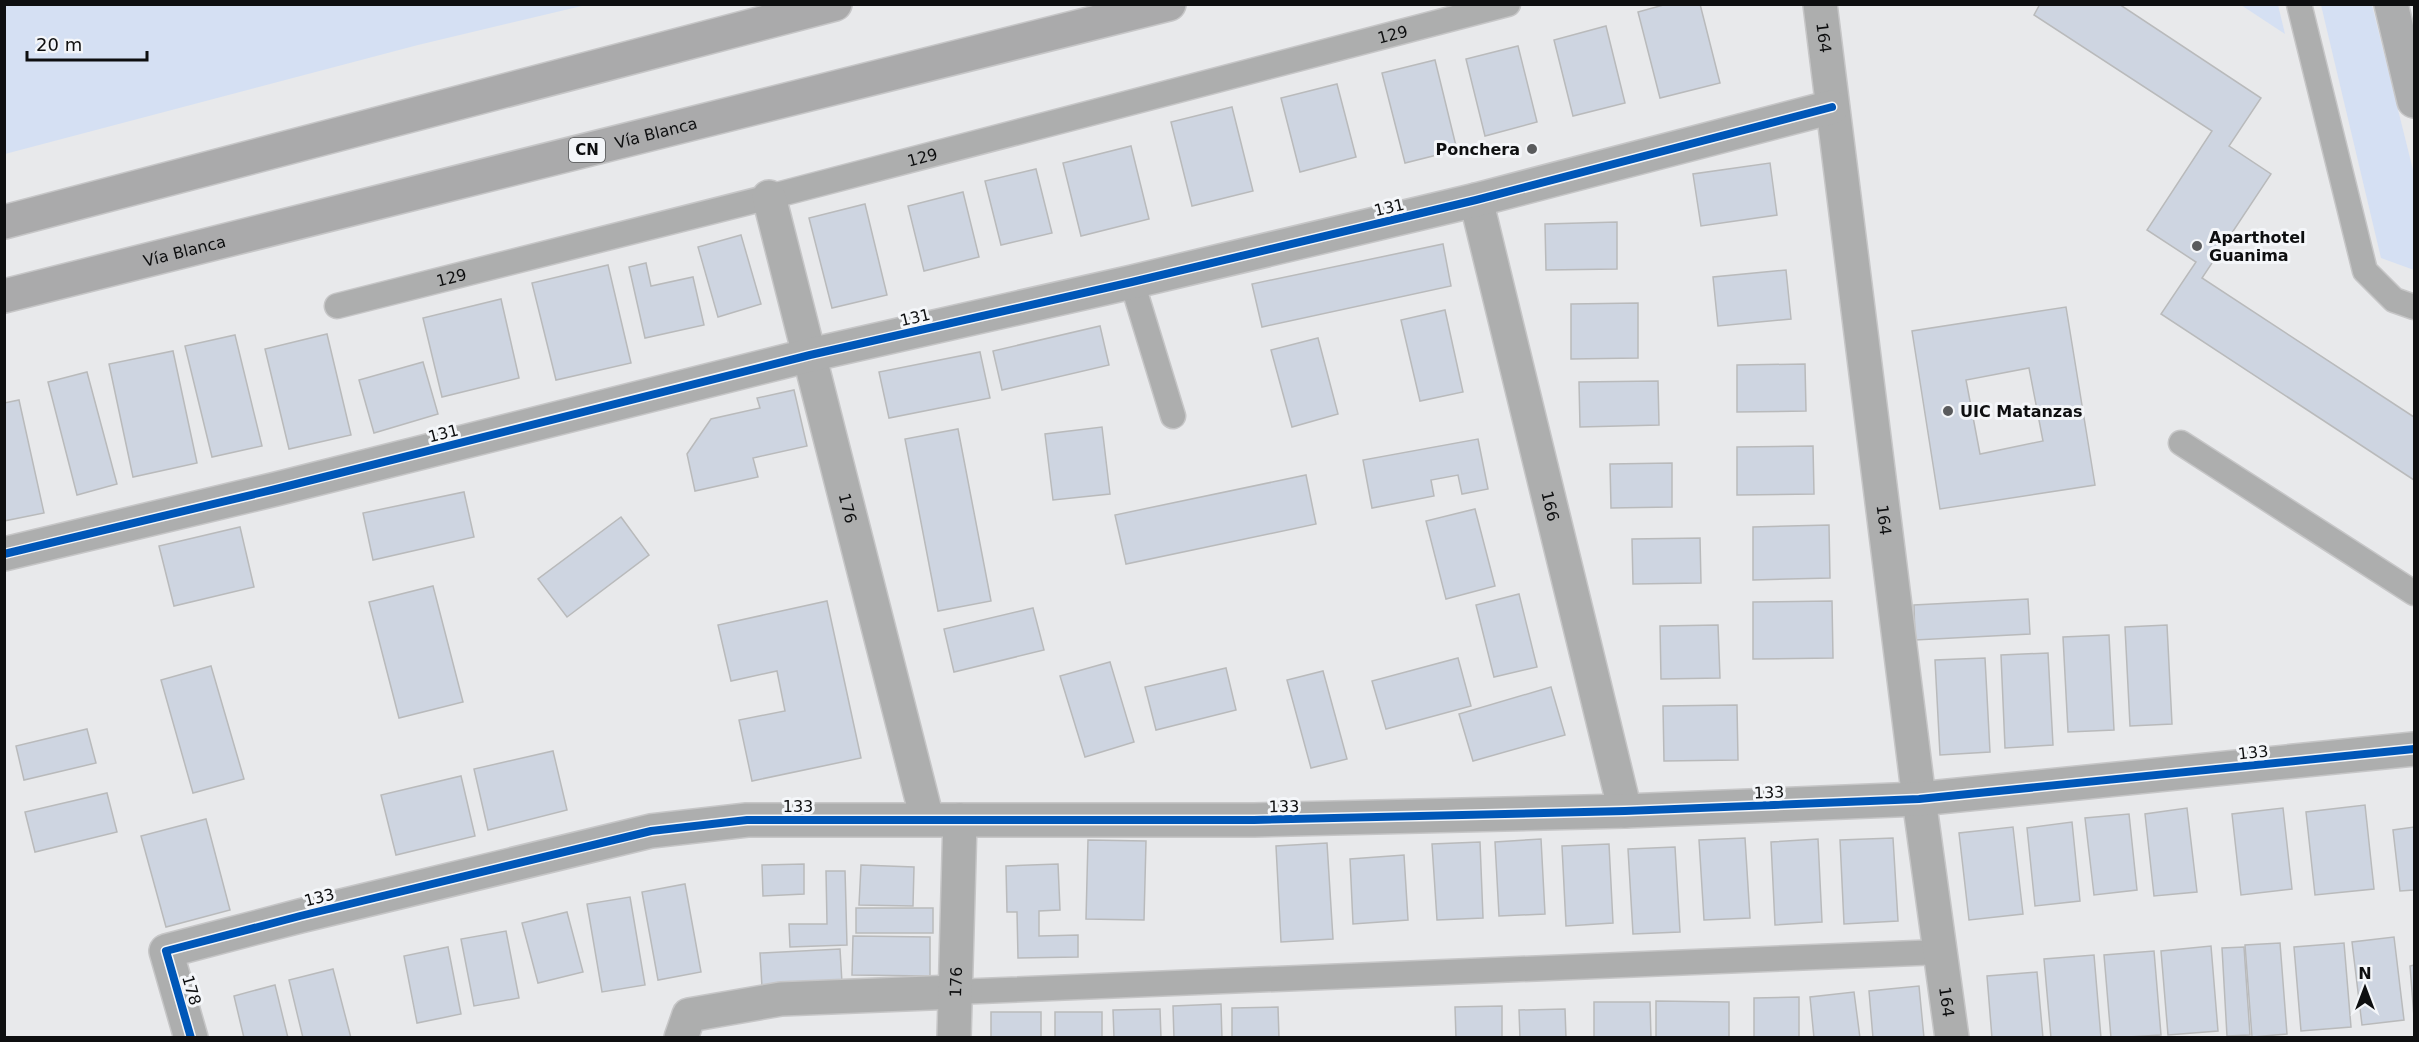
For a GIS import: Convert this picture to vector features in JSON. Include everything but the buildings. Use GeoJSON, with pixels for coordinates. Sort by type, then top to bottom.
{"type":"FeatureCollection","features":[{"type":"Feature","properties":{"kind":"highway"},"geometry":{"type":"LineString","coordinates":[[4,222],[835,4]]}},
{"type":"Feature","properties":{"kind":"highway","name":"Vía Blanca"},"geometry":{"type":"LineString","coordinates":[[4,296],[1169,4]]}},
{"type":"Feature","properties":{"kind":"street","name":"164"},"geometry":{"type":"LineString","coordinates":[[1820,4],[1918,799],[1952,1038]]}},
{"type":"Feature","properties":{"kind":"street"},"geometry":{"type":"LineString","coordinates":[[2391,4],[2414,97]]}},
{"type":"Feature","properties":{"kind":"street","name":"131"},"geometry":{"type":"LineString","coordinates":[[4,554],[810,355],[1132,282],[1476,200],[1832,106]]}},
{"type":"Feature","properties":{"kind":"street","name":"176"},"geometry":{"type":"LineString","coordinates":[[769,197],[927,819]]}},
{"type":"Feature","properties":{"kind":"street","name":"166"},"geometry":{"type":"LineString","coordinates":[[1476,200],[1625,811]]}},
{"type":"Feature","properties":{"kind":"street","name":"133"},"geometry":{"type":"LineString","coordinates":[[166,951],[651,831],[747,820],[1254,820],[1625,811],[1918,799],[2415,749]]}},
{"type":"Feature","properties":{"kind":"street","name":"176"},"geometry":{"type":"LineString","coordinates":[[954,1038],[960,820]]}},
{"type":"Feature","properties":{"kind":"street","name":"178"},"geometry":{"type":"LineString","coordinates":[[166,951],[191,1038]]}},
{"type":"Feature","properties":{"kind":"street"},"geometry":{"type":"LineString","coordinates":[[685,1026],[781,999],[954,992]]}},
{"type":"Feature","properties":{"kind":"lane","name":"129"},"geometry":{"type":"LineString","coordinates":[[337,306],[769,197],[1508,4]]}},
{"type":"Feature","properties":{"kind":"lane"},"geometry":{"type":"LineString","coordinates":[[2299,4],[2366,271],[2394,300],[2415,307]]}},
{"type":"Feature","properties":{"kind":"lane"},"geometry":{"type":"LineString","coordinates":[[1132,282],[1173,416]]}},
{"type":"Feature","properties":{"kind":"lane"},"geometry":{"type":"LineString","coordinates":[[2181,443],[2415,593]]}},
{"type":"Feature","properties":{"kind":"lane"},"geometry":{"type":"LineString","coordinates":[[954,992],[1941,952]]}},
{"type":"Feature","properties":{"kind":"shaded area"},"geometry":{"type":"Polygon","coordinates":[[[5,4],[586,5],[418,45],[5,154],[5,4]]]}},
{"type":"Feature","properties":{"kind":"shaded area"},"geometry":{"type":"Polygon","coordinates":[[[2241,5],[2278,5],[2285,34],[2241,5]]]}},
{"type":"Feature","properties":{"kind":"shaded area"},"geometry":{"type":"Polygon","coordinates":[[[2321,5],[2372,5],[2414,174],[2414,270],[2381,258],[2321,5]]]}},
{"type":"Feature","properties":{"kind":"cycle path"},"geometry":{"type":"LineString","coordinates":[[4,554],[276,489],[810,355],[1132,282],[1476,200],[1832,107]]}},
{"type":"Feature","properties":{"kind":"cycle path"},"geometry":{"type":"LineString","coordinates":[[191,1038],[166,951],[651,831],[747,820],[1254,820],[1625,811],[1919,799],[2414,749]]}},
{"type":"Feature","properties":{"kind":"place","name":"Ponchera"},"geometry":{"type":"Point","coordinates":[1532,149]}},
{"type":"Feature","properties":{"kind":"place","name":"Aparthotel Guanima"},"geometry":{"type":"Point","coordinates":[2197,246]}},
{"type":"Feature","properties":{"kind":"place","name":"UIC Matanzas"},"geometry":{"type":"Point","coordinates":[1948,411]}}]}
